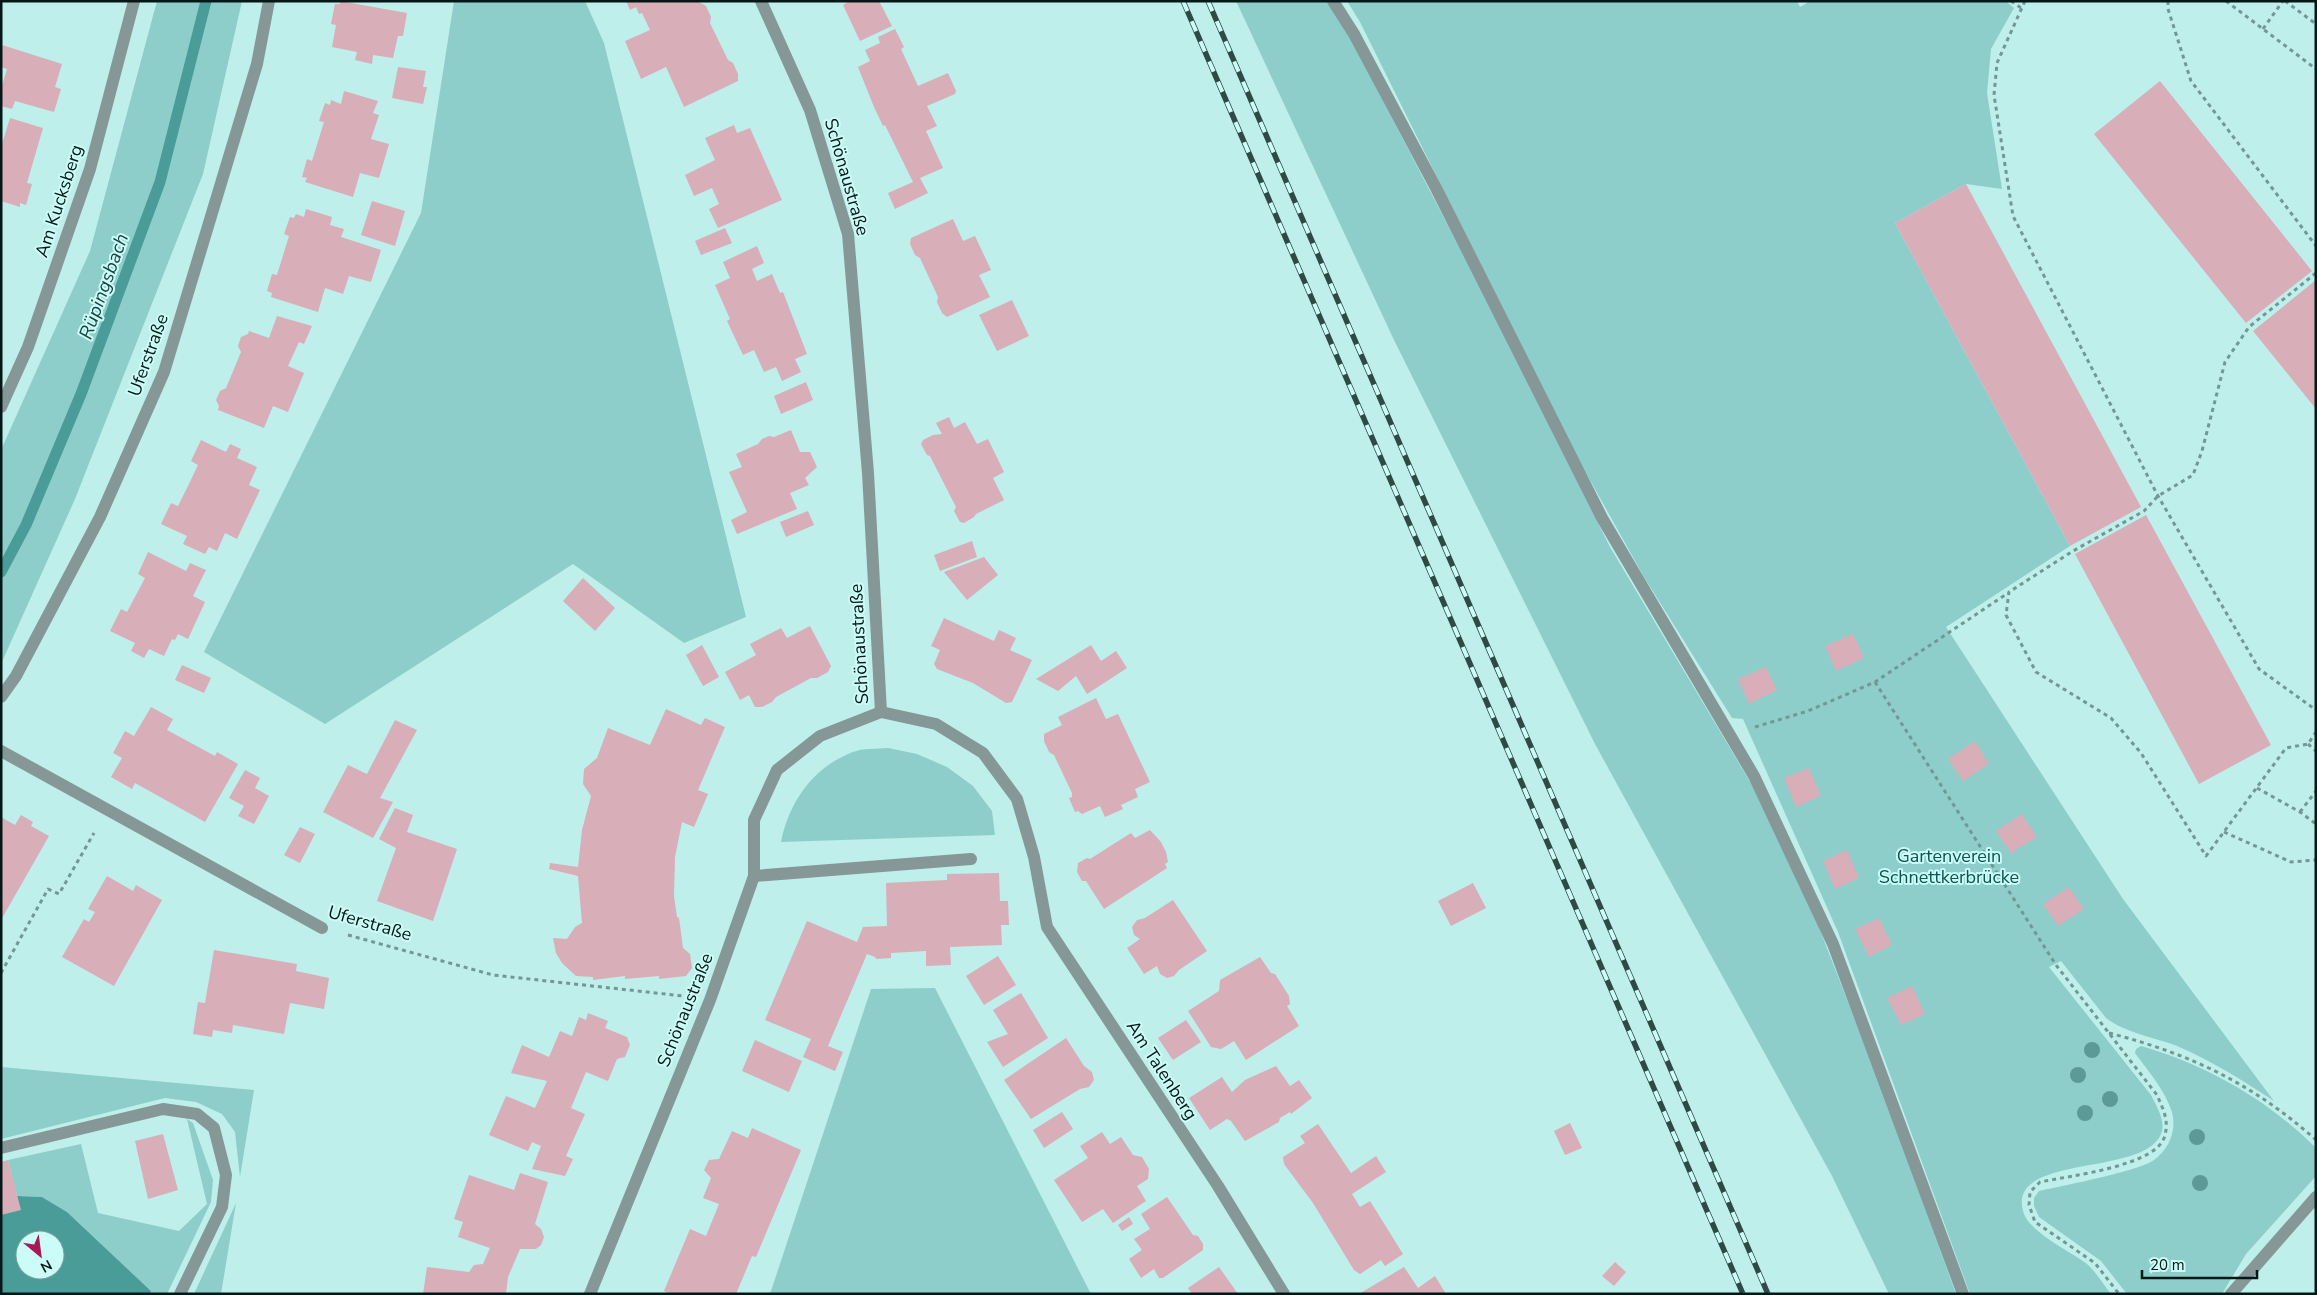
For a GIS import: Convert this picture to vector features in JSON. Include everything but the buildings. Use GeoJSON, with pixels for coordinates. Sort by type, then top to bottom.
{"type":"FeatureCollection","features":[{"type":"Feature","properties":{"kind":"street","name":"Am Kucksberg"},"geometry":{"type":"LineString","coordinates":[[1,407],[28,347],[90,169],[134,1]]}},
{"type":"Feature","properties":{"kind":"street","name":"Uferstraße"},"geometry":{"type":"LineString","coordinates":[[1,697],[16,676],[100,517],[164,372],[257,64],[269,1]]}},
{"type":"Feature","properties":{"kind":"street","name":"Schönaustraße"},"geometry":{"type":"LineString","coordinates":[[590,1294],[710,1000],[754,876],[754,820],[776,770],[820,736],[881,712],[868,473],[848,234],[810,110],[761,1]]}},
{"type":"Feature","properties":{"kind":"street"},"geometry":{"type":"LineString","coordinates":[[1333,1],[1354,34],[1436,188],[1602,518],[1754,776],[1833,944],[1963,1294]]}},
{"type":"Feature","properties":{"kind":"street","name":"Am Talenberg"},"geometry":{"type":"LineString","coordinates":[[881,712],[936,724],[983,753],[1017,799],[1034,857],[1047,927],[1218,1186],[1284,1294]]}},
{"type":"Feature","properties":{"kind":"street","name":"Uferstraße"},"geometry":{"type":"LineString","coordinates":[[1,751],[322,928]]}},
{"type":"Feature","properties":{"kind":"street"},"geometry":{"type":"LineString","coordinates":[[754,876],[971,859]]}},
{"type":"Feature","properties":{"kind":"street"},"geometry":{"type":"LineString","coordinates":[[1,1148],[163,1109],[197,1114],[214,1128],[226,1175],[222,1207],[180,1294]]}},
{"type":"Feature","properties":{"kind":"street"},"geometry":{"type":"LineString","coordinates":[[2233,1293],[2316,1197]]}},
{"type":"Feature","properties":{"kind":"path"},"geometry":{"type":"LineString","coordinates":[[2011,1],[2020,8]]}},
{"type":"Feature","properties":{"kind":"path"},"geometry":{"type":"LineString","coordinates":[[2025,1],[2020,8],[1996,62],[1994,95],[2014,216],[2158,496],[2260,669],[2316,710]]}},
{"type":"Feature","properties":{"kind":"path"},"geometry":{"type":"LineString","coordinates":[[2168,1],[2168,9],[2191,81],[2316,246]]}},
{"type":"Feature","properties":{"kind":"path"},"geometry":{"type":"LineString","coordinates":[[2226,1],[2316,69]]}},
{"type":"Feature","properties":{"kind":"path"},"geometry":{"type":"LineString","coordinates":[[2263,29],[2284,1],[2316,24]]}},
{"type":"Feature","properties":{"kind":"path"},"geometry":{"type":"LineString","coordinates":[[1730,734],[1808,712],[1875,682],[2073,551],[2144,511],[2158,496],[2193,475],[2202,451],[2225,362],[2249,326],[2316,273]]}},
{"type":"Feature","properties":{"kind":"path"},"geometry":{"type":"LineString","coordinates":[[2009,592],[2006,615],[2036,672],[2111,718],[2141,752],[2206,856],[2286,748],[2308,744],[2316,732]]}},
{"type":"Feature","properties":{"kind":"path"},"geometry":{"type":"LineString","coordinates":[[1875,682],[2056,965],[2157,1095],[2167,1118],[2165,1137],[2153,1153],[2137,1161],[2040,1182],[2030,1192],[2029,1206],[2035,1222],[2095,1263],[2119,1294]]}},
{"type":"Feature","properties":{"kind":"path"},"geometry":{"type":"LineString","coordinates":[[2308,744],[2316,751]]}},
{"type":"Feature","properties":{"kind":"path"},"geometry":{"type":"LineString","coordinates":[[2257,788],[2300,812],[2316,824]]}},
{"type":"Feature","properties":{"kind":"path"},"geometry":{"type":"LineString","coordinates":[[2300,812],[2316,791]]}},
{"type":"Feature","properties":{"kind":"path"},"geometry":{"type":"LineString","coordinates":[[1,973],[48,889],[58,894],[107,809]]}},
{"type":"Feature","properties":{"kind":"path"},"geometry":{"type":"LineString","coordinates":[[2224,832],[2291,862],[2316,860]]}},
{"type":"Feature","properties":{"kind":"path","name":"Uferstraße"},"geometry":{"type":"LineString","coordinates":[[322,928],[493,975],[710,1000]]}},
{"type":"Feature","properties":{"kind":"path"},"geometry":{"type":"LineString","coordinates":[[2108,1032],[2160,1046],[2239,1083],[2283,1113],[2316,1140]]}},
{"type":"Feature","properties":{"kind":"green space"},"geometry":{"type":"Polygon","coordinates":[[[157,1],[242,1],[203,174],[75,499],[1,664],[1,450],[90,251],[157,1]]]}},
{"type":"Feature","properties":{"kind":"green space"},"geometry":{"type":"Polygon","coordinates":[[[454,1],[585,1],[604,43],[746,617],[684,643],[573,564],[325,724],[204,652],[421,213],[454,1]]]}},
{"type":"Feature","properties":{"kind":"green space"},"geometry":{"type":"Polygon","coordinates":[[[1236,1],[1328,1],[1347,32],[1478,283],[1610,547],[1752,785],[1818,925],[1880,1084],[1956,1294],[1889,1294],[1832,1176],[1595,744],[1394,340],[1236,1]]]}},
{"type":"Feature","properties":{"kind":"green space","name":"Gartenverein Schnettkerbrücke"},"geometry":{"type":"Polygon","coordinates":[[[1347,1],[1797,1],[1800,7],[1810,1],[2006,1],[2014,8],[1991,49],[1987,93],[2002,189],[1966,184],[1895,223],[2070,546],[1946,627],[2123,899],[2274,1101],[2227,1071],[2190,1052],[2114,1023],[2106,1018],[2061,961],[2049,967],[2151,1095],[2160,1113],[2163,1127],[2152,1146],[2133,1155],[2057,1172],[2036,1180],[2024,1193],[2023,1211],[2026,1219],[2041,1234],[2087,1264],[2111,1294],[1970,1294],[1838,932],[1743,719],[1732,718],[1644,577],[1566,437],[1360,22],[1347,1]]]}},
{"type":"Feature","properties":{"kind":"green space"},"geometry":{"type":"Polygon","coordinates":[[[888,748],[917,754],[947,767],[973,786],[992,811],[995,835],[781,842],[790,813],[797,800],[805,788],[826,767],[853,752],[866,749],[888,748]]]}},
{"type":"Feature","properties":{"kind":"green space"},"geometry":{"type":"Polygon","coordinates":[[[935,988],[1091,1294],[770,1294],[871,989],[935,988]]]}},
{"type":"Feature","properties":{"kind":"green space"},"geometry":{"type":"Polygon","coordinates":[[[2141,1046],[2189,1063],[2235,1086],[2278,1114],[2316,1148],[2316,1176],[2246,1254],[2222,1294],[2127,1294],[2101,1261],[2039,1217],[2034,1206],[2034,1198],[2039,1191],[2133,1169],[2154,1160],[2168,1145],[2173,1126],[2172,1112],[2161,1088],[2135,1053],[2136,1049],[2141,1046]]]}},
{"type":"Feature","properties":{"kind":"green space"},"geometry":{"type":"Polygon","coordinates":[[[1,1067],[254,1090],[240,1177],[235,1132],[222,1114],[196,1102],[165,1098],[1,1139],[1,1067]]]}},
{"type":"Feature","properties":{"kind":"green space"},"geometry":{"type":"Polygon","coordinates":[[[187,1119],[193,1123],[213,1180],[211,1202],[167,1294],[150,1294],[151,1291],[67,1212],[42,1197],[17,1196],[8,1160],[81,1144],[98,1213],[179,1231],[207,1204],[187,1119]]]}},
{"type":"Feature","properties":{"kind":"green space"},"geometry":{"type":"Polygon","coordinates":[[[236,1203],[221,1294],[194,1294],[236,1203]]]}},
{"type":"Feature","properties":{"kind":"shaded area"},"geometry":{"type":"Polygon","coordinates":[[[17,1196],[42,1197],[67,1212],[151,1291],[150,1294],[1,1294],[1,1215],[17,1196]]]}},
{"type":"Feature","properties":{"kind":"waterway","name":"Rüpingsbach"},"geometry":{"type":"LineString","coordinates":[[1,572],[26,525],[81,394],[160,182],[206,1]]}},
{"type":"Feature","properties":{"kind":"railway"},"geometry":{"type":"LineString","coordinates":[[1183,1],[1743,1294]]}},
{"type":"Feature","properties":{"kind":"railway"},"geometry":{"type":"LineString","coordinates":[[1208,1],[1768,1294]]}}]}
